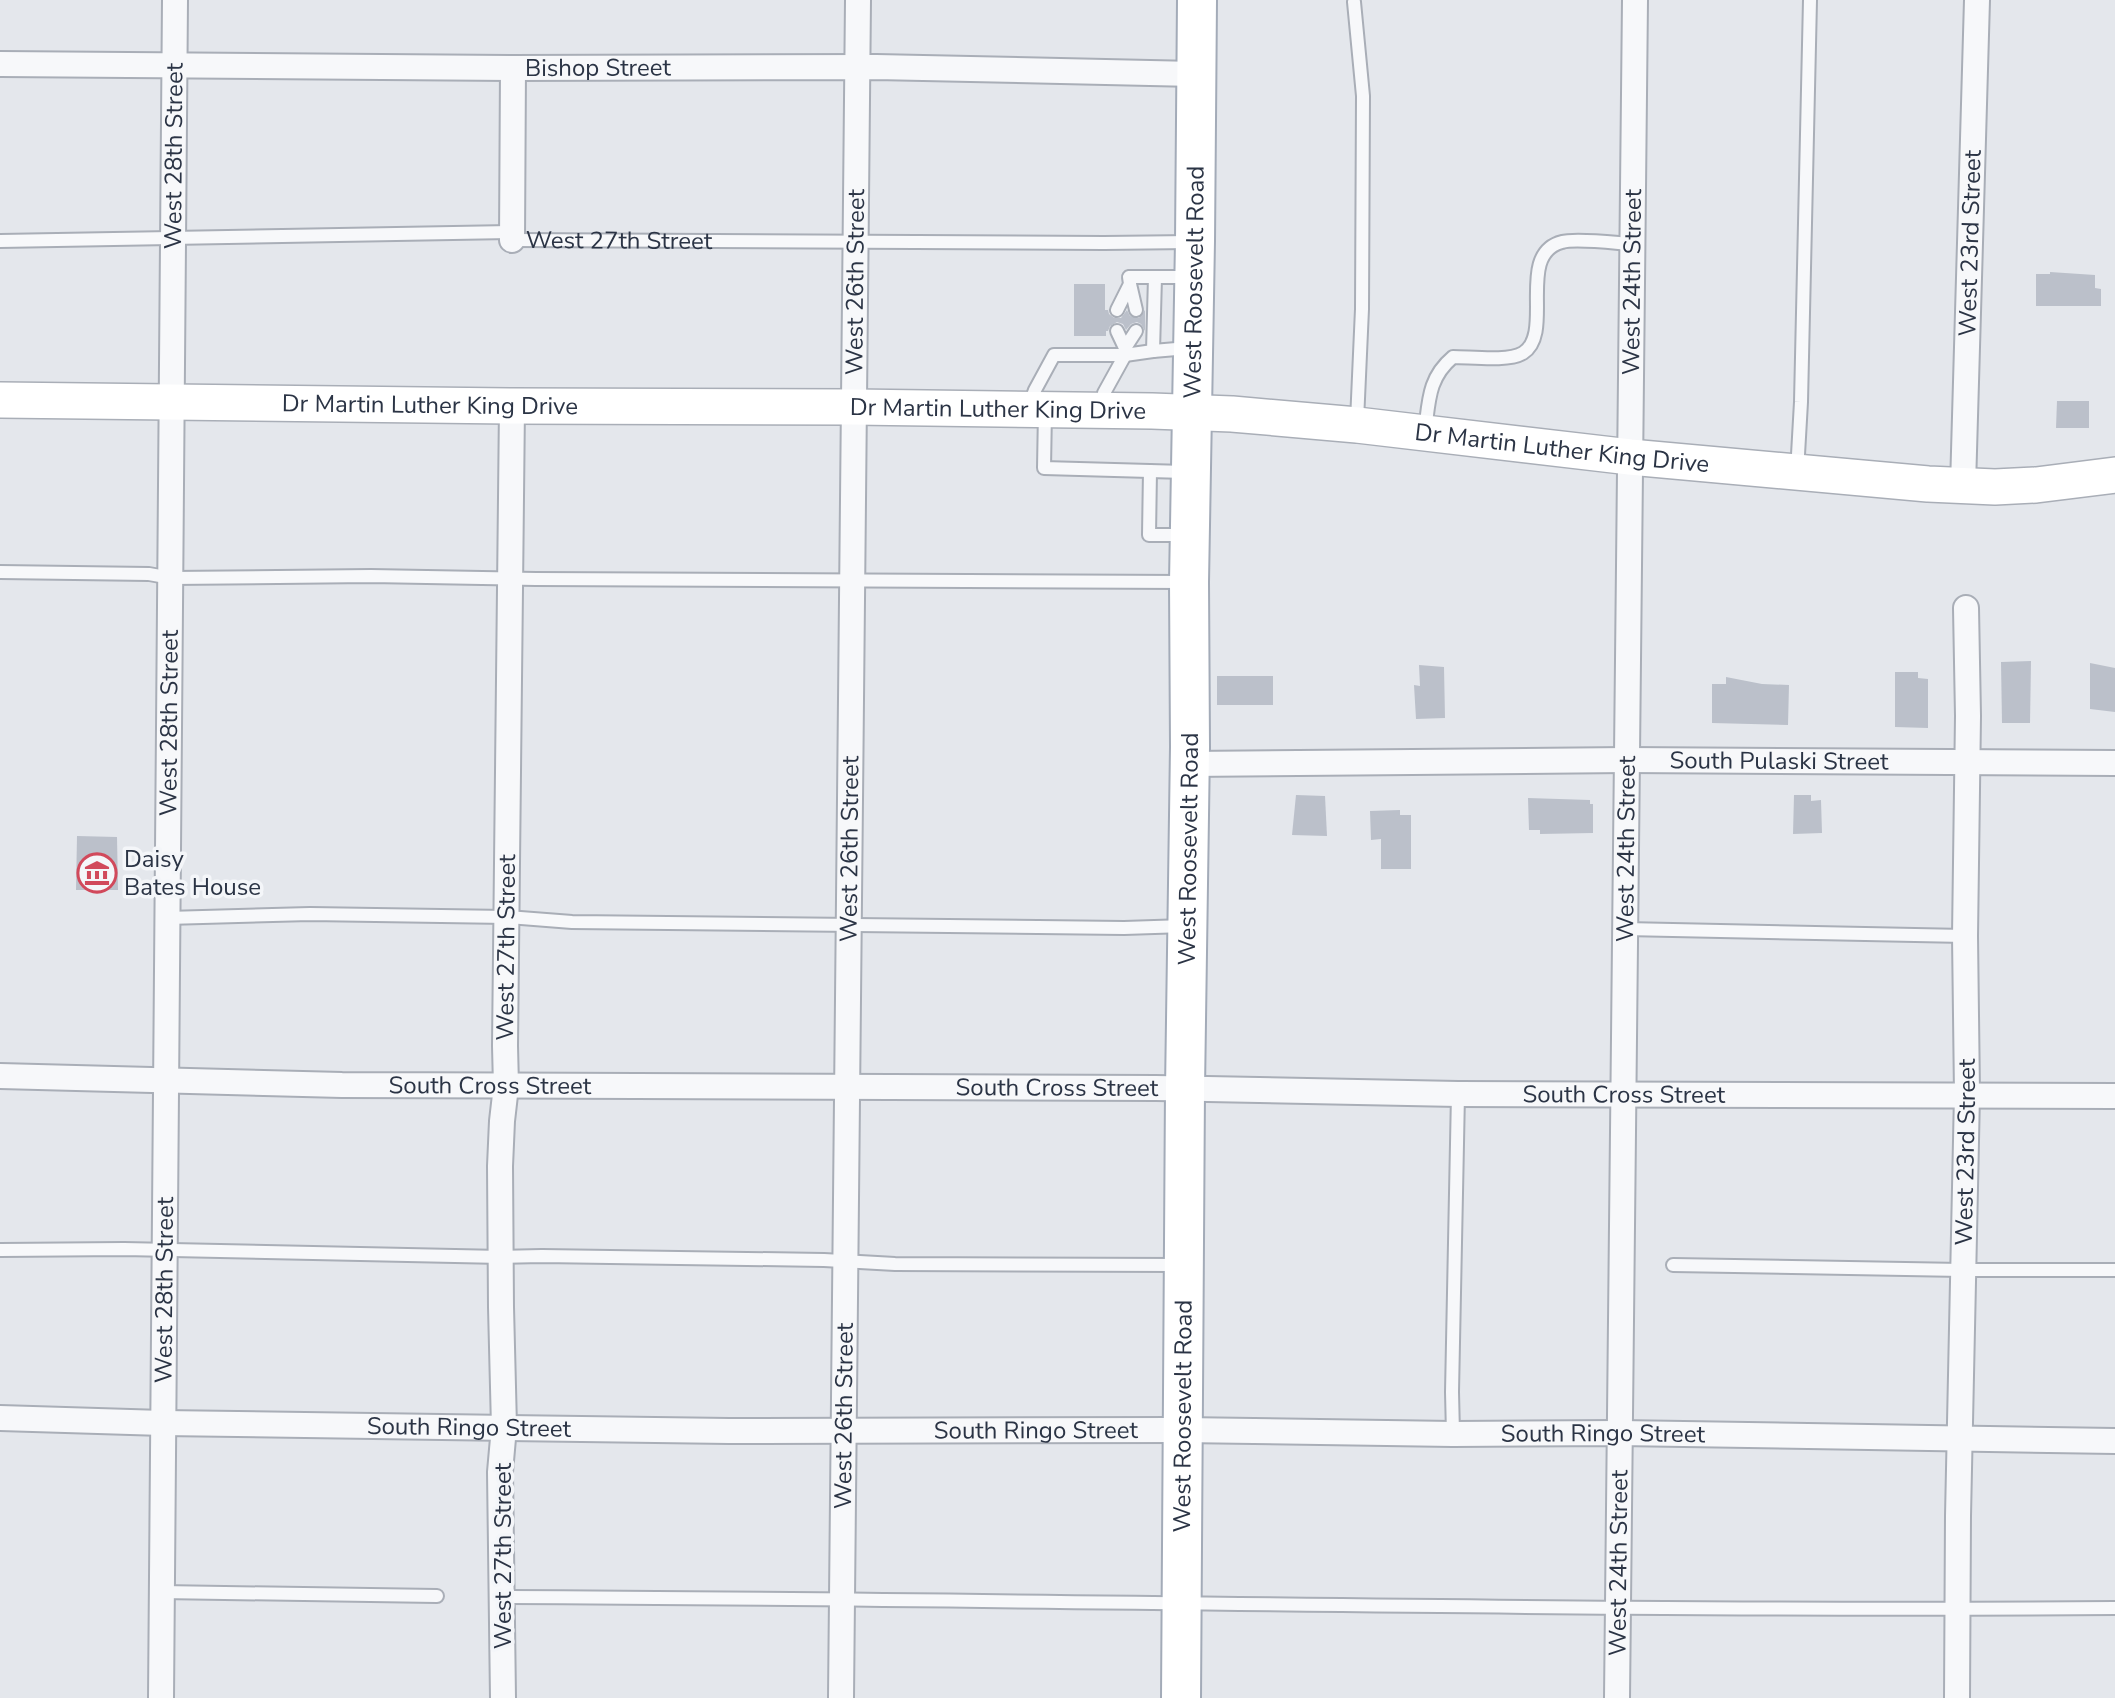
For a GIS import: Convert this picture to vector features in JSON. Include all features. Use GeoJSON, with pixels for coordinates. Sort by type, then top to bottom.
{"type":"FeatureCollection","features":[{"type":"Feature","properties":{"kind":"main road","name":"West Roosevelt Road"},"geometry":{"type":"LineString","coordinates":[[1181,1698],[1185,1089],[1189,926],[1189,535],[1195,259],[1196,0]]}},
{"type":"Feature","properties":{"kind":"street","name":"West 28th Street"},"geometry":{"type":"LineString","coordinates":[[161,1698],[175,0]]}},
{"type":"Feature","properties":{"kind":"street","name":"West 26th Street"},"geometry":{"type":"LineString","coordinates":[[841,1698],[858,0]]}},
{"type":"Feature","properties":{"kind":"street","name":"West 24th Street"},"geometry":{"type":"LineString","coordinates":[[1617,1698],[1635,0]]}},
{"type":"Feature","properties":{"kind":"street","name":"West 23rd Street"},"geometry":{"type":"LineString","coordinates":[[1963,485],[1977,0]]}},
{"type":"Feature","properties":{"kind":"street","name":"Bishop Street"},"geometry":{"type":"LineString","coordinates":[[0,64],[513,68],[857,67],[1195,74]]}},
{"type":"Feature","properties":{"kind":"street","name":"West 27th Street"},"geometry":{"type":"LineString","coordinates":[[512,236],[513,68]]}},
{"type":"Feature","properties":{"kind":"street","name":"Dr Martin Luther King Drive"},"geometry":{"type":"LineString","coordinates":[[0,400],[1192,412],[1357,425],[1630,457],[1928,485],[2036,485],[2115,475]]}},
{"type":"Feature","properties":{"kind":"street","name":"West 27th Street"},"geometry":{"type":"LineString","coordinates":[[503,1698],[500,1472],[504,1427],[500,1307],[500,1166],[506,1086],[512,407]]}},
{"type":"Feature","properties":{"kind":"street","name":"West 23rd Street"},"geometry":{"type":"LineString","coordinates":[[1957,1698],[1967,1094],[1966,607]]}},
{"type":"Feature","properties":{"kind":"street","name":"South Pulaski Street"},"geometry":{"type":"LineString","coordinates":[[1189,764],[1627,760],[2115,764]]}},
{"type":"Feature","properties":{"kind":"street","name":"South Cross Street"},"geometry":{"type":"LineString","coordinates":[[0,1076],[342,1085],[2115,1096]]}},
{"type":"Feature","properties":{"kind":"street","name":"South Ringo Street"},"geometry":{"type":"LineString","coordinates":[[0,1418],[163,1423],[844,1432],[1182,1430],[1453,1434],[1620,1433],[2115,1441]]}},
{"type":"Feature","properties":{"kind":"lane"},"geometry":{"type":"LineString","coordinates":[[1797,472],[1810,0]]}},
{"type":"Feature","properties":{"kind":"lane"},"geometry":{"type":"LineString","coordinates":[[1354,2],[1363,96],[1362,309],[1357,425]]}},
{"type":"Feature","properties":{"kind":"lane"},"geometry":{"type":"LineString","coordinates":[[0,241],[174,237],[512,236]]}},
{"type":"Feature","properties":{"kind":"lane","name":"West 27th Street"},"geometry":{"type":"LineString","coordinates":[[512,236],[856,242],[1195,259]]}},
{"type":"Feature","properties":{"kind":"lane"},"geometry":{"type":"LineString","coordinates":[[1425,434],[1433,383],[1441,367],[1453,357],[1504,357],[1522,354],[1529,347],[1535,334],[1537,276],[1550,246],[1563,241],[1632,244]]}},
{"type":"Feature","properties":{"kind":"lane"},"geometry":{"type":"LineString","coordinates":[[1136,310],[1129,277],[1155,277],[1195,259]]}},
{"type":"Feature","properties":{"kind":"lane"},"geometry":{"type":"LineString","coordinates":[[1153,351],[1155,277]]}},
{"type":"Feature","properties":{"kind":"lane"},"geometry":{"type":"LineString","coordinates":[[1117,310],[1129,284]]}},
{"type":"Feature","properties":{"kind":"lane"},"geometry":{"type":"LineString","coordinates":[[1117,331],[1125,352]]}},
{"type":"Feature","properties":{"kind":"lane"},"geometry":{"type":"LineString","coordinates":[[1104,411],[1104,393],[1136,331]]}},
{"type":"Feature","properties":{"kind":"lane"},"geometry":{"type":"LineString","coordinates":[[1191,472],[1044,468],[1035,390],[1054,355],[1193,348]]}},
{"type":"Feature","properties":{"kind":"lane"},"geometry":{"type":"LineString","coordinates":[[1150,471],[1149,535],[1189,535]]}},
{"type":"Feature","properties":{"kind":"lane"},"geometry":{"type":"LineString","coordinates":[[0,572],[145,573],[171,578],[371,576],[1189,582]]}},
{"type":"Feature","properties":{"kind":"lane"},"geometry":{"type":"LineString","coordinates":[[167,918],[310,914],[506,916],[572,922],[1125,928],[1189,926]]}},
{"type":"Feature","properties":{"kind":"lane"},"geometry":{"type":"LineString","coordinates":[[1625,929],[1965,936]]}},
{"type":"Feature","properties":{"kind":"lane"},"geometry":{"type":"LineString","coordinates":[[1453,1434],[1458,1094]]}},
{"type":"Feature","properties":{"kind":"lane"},"geometry":{"type":"LineString","coordinates":[[0,1250],[824,1260],[846,1263],[1184,1265]]}},
{"type":"Feature","properties":{"kind":"lane"},"geometry":{"type":"LineString","coordinates":[[1673,1265],[2115,1270]]}},
{"type":"Feature","properties":{"kind":"lane"},"geometry":{"type":"LineString","coordinates":[[161,1592],[437,1596]]}},
{"type":"Feature","properties":{"kind":"lane"},"geometry":{"type":"LineString","coordinates":[[501,1597],[1618,1609],[2115,1608]]}},
{"type":"Feature","properties":{"kind":"building"},"geometry":{"type":"Polygon","coordinates":[[[2050,272],[2095,275],[2095,288],[2101,289],[2101,306],[2036,306],[2036,274],[2050,272]]]}},
{"type":"Feature","properties":{"kind":"building"},"geometry":{"type":"Polygon","coordinates":[[[1074,284],[1105,284],[1105,310],[1114,318],[1121,318],[1127,310],[1130,316],[1139,318],[1145,310],[1145,331],[1137,322],[1126,330],[1123,324],[1117,322],[1106,331],[1106,336],[1074,336],[1074,284]]]}},
{"type":"Feature","properties":{"kind":"building"},"geometry":{"type":"Polygon","coordinates":[[[2057,401],[2089,401],[2089,428],[2056,428],[2057,401]]]}},
{"type":"Feature","properties":{"kind":"building"},"geometry":{"type":"Polygon","coordinates":[[[2031,661],[2030,723],[2002,723],[2001,662],[2031,661]]]}},
{"type":"Feature","properties":{"kind":"building"},"geometry":{"type":"Polygon","coordinates":[[[2090,663],[2115,668],[2115,712],[2090,709],[2090,663]]]}},
{"type":"Feature","properties":{"kind":"building"},"geometry":{"type":"Polygon","coordinates":[[[1419,665],[1444,667],[1445,718],[1416,719],[1414,685],[1420,686],[1419,665]]]}},
{"type":"Feature","properties":{"kind":"building"},"geometry":{"type":"Polygon","coordinates":[[[1895,672],[1918,672],[1918,678],[1928,679],[1928,728],[1895,727],[1895,672]]]}},
{"type":"Feature","properties":{"kind":"building"},"geometry":{"type":"Polygon","coordinates":[[[1217,676],[1273,676],[1273,705],[1217,705],[1217,676]]]}},
{"type":"Feature","properties":{"kind":"building"},"geometry":{"type":"Polygon","coordinates":[[[1726,677],[1762,684],[1789,685],[1788,725],[1712,723],[1712,684],[1726,684],[1726,677]]]}},
{"type":"Feature","properties":{"kind":"building"},"geometry":{"type":"Polygon","coordinates":[[[1296,795],[1325,796],[1327,836],[1292,835],[1296,795]]]}},
{"type":"Feature","properties":{"kind":"building"},"geometry":{"type":"Polygon","coordinates":[[[1794,795],[1811,795],[1811,801],[1821,800],[1822,833],[1793,834],[1794,795]]]}},
{"type":"Feature","properties":{"kind":"building"},"geometry":{"type":"Polygon","coordinates":[[[1528,798],[1590,800],[1590,804],[1593,804],[1593,833],[1540,834],[1540,830],[1529,830],[1528,798]]]}},
{"type":"Feature","properties":{"kind":"building"},"geometry":{"type":"Polygon","coordinates":[[[1400,810],[1400,815],[1411,815],[1411,869],[1381,869],[1381,839],[1371,840],[1370,811],[1400,810]]]}},
{"type":"Feature","properties":{"kind":"building","name":"Daisy Bates House"},"geometry":{"type":"Polygon","coordinates":[[[77,836],[117,837],[118,890],[76,890],[77,836]]]}},
{"type":"Feature","properties":{"kind":"place","name":"Daisy Bates House"},"geometry":{"type":"Point","coordinates":[97,873]}}]}
